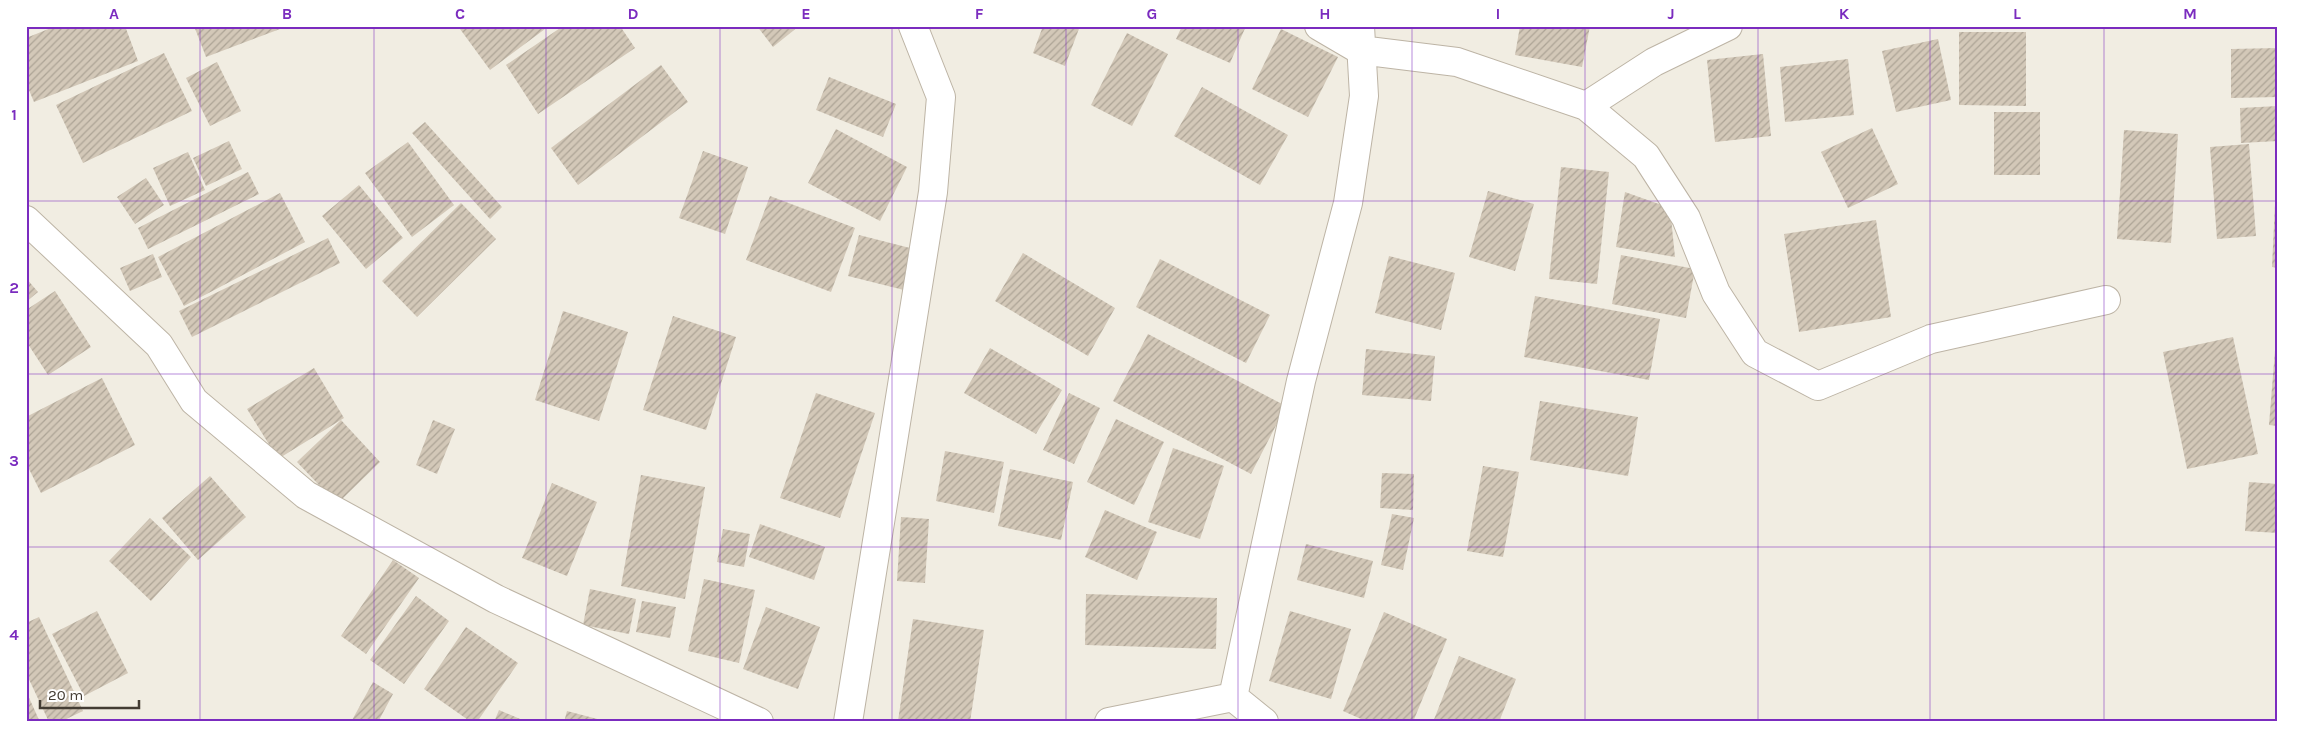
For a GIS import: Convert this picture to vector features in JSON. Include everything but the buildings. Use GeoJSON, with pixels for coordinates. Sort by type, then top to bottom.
{"type":"FeatureCollection","features":[{"type":"Feature","properties":{"kind":"street"},"geometry":{"type":"LineString","coordinates":[[848,722],[933,192],[941,97],[913,26]]}},
{"type":"Feature","properties":{"kind":"street"},"geometry":{"type":"LineString","coordinates":[[1318,26],[1457,62],[1586,106],[1646,156],[1686,218],[1716,293],[1755,353],[1818,386],[1931,339],[2106,300]]}},
{"type":"Feature","properties":{"kind":"street"},"geometry":{"type":"LineString","coordinates":[[1586,106],[1654,62],[1728,26]]}},
{"type":"Feature","properties":{"kind":"street"},"geometry":{"type":"LineString","coordinates":[[1233,697],[1300,381],[1348,203],[1364,96],[1360,38]]}},
{"type":"Feature","properties":{"kind":"street"},"geometry":{"type":"LineString","coordinates":[[26,220],[159,345],[194,401],[306,494],[496,598],[759,722]]}},
{"type":"Feature","properties":{"kind":"street"},"geometry":{"type":"LineString","coordinates":[[1108,722],[1233,697]]}},
{"type":"Feature","properties":{"kind":"street"},"geometry":{"type":"LineString","coordinates":[[1233,697],[1264,722]]}}]}
